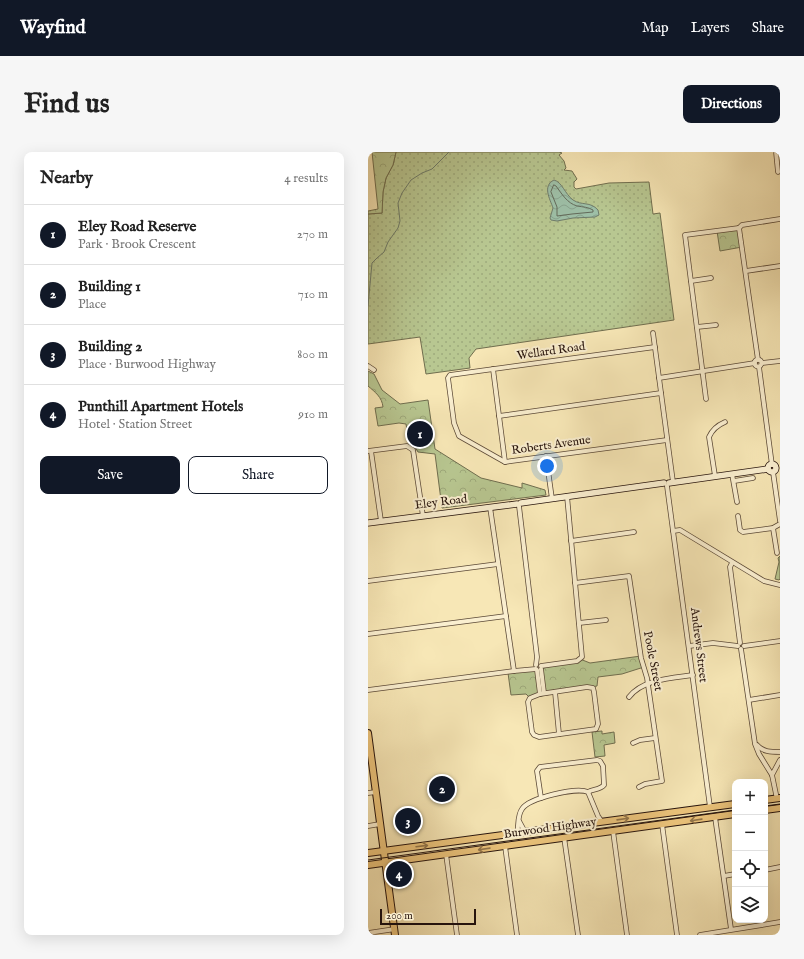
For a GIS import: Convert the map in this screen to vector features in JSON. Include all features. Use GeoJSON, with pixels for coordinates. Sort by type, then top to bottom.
{"type":"FeatureCollection","features":[{"type":"Feature","properties":{"kind":"main road","name":"Eley Road"},"geometry":{"type":"LineString","coordinates":[[368,523],[519,504],[567,496],[774,468]]}},
{"type":"Feature","properties":{"kind":"main road"},"geometry":{"type":"LineString","coordinates":[[368,732],[395,932]]}},
{"type":"Feature","properties":{"kind":"main road"},"geometry":{"type":"LineString","coordinates":[[768,800],[778,799]]}},
{"type":"Feature","properties":{"kind":"main road","name":"Burwood Highway"},"geometry":{"type":"LineString","coordinates":[[368,853],[732,804]]}},
{"type":"Feature","properties":{"kind":"main road"},"geometry":{"type":"LineString","coordinates":[[768,810],[780,808]]}},
{"type":"Feature","properties":{"kind":"main road","name":"Burwood Highway"},"geometry":{"type":"LineString","coordinates":[[368,865],[732,814]]}},
{"type":"Feature","properties":{"kind":"main road"},"geometry":{"type":"LineString","coordinates":[[460,841],[461,847],[466,851]]}},
{"type":"Feature","properties":{"kind":"street"},"geometry":{"type":"LineString","coordinates":[[776,152],[778,172]]}},
{"type":"Feature","properties":{"kind":"street"},"geometry":{"type":"LineString","coordinates":[[706,398],[685,235],[740,228],[742,225],[780,220]]}},
{"type":"Feature","properties":{"kind":"street"},"geometry":{"type":"LineString","coordinates":[[740,228],[774,468],[780,521]]}},
{"type":"Feature","properties":{"kind":"street"},"geometry":{"type":"LineString","coordinates":[[746,271],[780,266]]}},
{"type":"Feature","properties":{"kind":"street"},"geometry":{"type":"LineString","coordinates":[[691,281],[711,278]]}},
{"type":"Feature","properties":{"kind":"street"},"geometry":{"type":"LineString","coordinates":[[697,327],[716,324]]}},
{"type":"Feature","properties":{"kind":"street","name":"Andrews Street"},"geometry":{"type":"LineString","coordinates":[[653,333],[667,440],[668,483],[673,531],[710,807]]}},
{"type":"Feature","properties":{"kind":"street","name":"Wellard Road"},"geometry":{"type":"LineString","coordinates":[[450,375],[655,347]]}},
{"type":"Feature","properties":{"kind":"street"},"geometry":{"type":"LineString","coordinates":[[659,378],[780,361]]}},
{"type":"Feature","properties":{"kind":"street"},"geometry":{"type":"LineString","coordinates":[[368,366],[374,370]]}},
{"type":"Feature","properties":{"kind":"street"},"geometry":{"type":"LineString","coordinates":[[492,369],[504,462]]}},
{"type":"Feature","properties":{"kind":"street","name":"Roberts Avenue"},"geometry":{"type":"LineString","coordinates":[[450,375],[448,378],[454,423],[459,436],[504,462],[667,440]]}},
{"type":"Feature","properties":{"kind":"street"},"geometry":{"type":"LineString","coordinates":[[498,416],[661,392]]}},
{"type":"Feature","properties":{"kind":"street"},"geometry":{"type":"LineString","coordinates":[[715,476],[709,437],[711,432],[720,424],[725,422]]}},
{"type":"Feature","properties":{"kind":"street"},"geometry":{"type":"LineString","coordinates":[[381,521],[370,451],[407,446],[413,450],[422,516]]}},
{"type":"Feature","properties":{"kind":"street"},"geometry":{"type":"LineString","coordinates":[[546,456],[552,499]]}},
{"type":"Feature","properties":{"kind":"street"},"geometry":{"type":"LineString","coordinates":[[732,474],[737,502]]}},
{"type":"Feature","properties":{"kind":"street"},"geometry":{"type":"LineString","coordinates":[[734,481],[753,478]]}},
{"type":"Feature","properties":{"kind":"street"},"geometry":{"type":"LineString","coordinates":[[775,485],[780,484]]}},
{"type":"Feature","properties":{"kind":"street"},"geometry":{"type":"LineString","coordinates":[[368,690],[529,669],[580,659],[582,657],[567,496]]}},
{"type":"Feature","properties":{"kind":"street"},"geometry":{"type":"LineString","coordinates":[[519,504],[542,693]]}},
{"type":"Feature","properties":{"kind":"street"},"geometry":{"type":"LineString","coordinates":[[490,507],[514,671]]}},
{"type":"Feature","properties":{"kind":"street"},"geometry":{"type":"LineString","coordinates":[[738,516],[740,530],[743,532],[773,528],[780,524]]}},
{"type":"Feature","properties":{"kind":"street"},"geometry":{"type":"LineString","coordinates":[[773,528],[777,553]]}},
{"type":"Feature","properties":{"kind":"street"},"geometry":{"type":"LineString","coordinates":[[673,531],[680,530],[732,563],[764,581],[780,585]]}},
{"type":"Feature","properties":{"kind":"street"},"geometry":{"type":"LineString","coordinates":[[571,541],[634,532]]}},
{"type":"Feature","properties":{"kind":"street"},"geometry":{"type":"LineString","coordinates":[[732,563],[730,567],[755,744],[759,754],[772,775],[778,799]]}},
{"type":"Feature","properties":{"kind":"street"},"geometry":{"type":"LineString","coordinates":[[368,581],[498,564]]}},
{"type":"Feature","properties":{"kind":"street","name":"Poole Street"},"geometry":{"type":"LineString","coordinates":[[575,583],[629,576],[641,658],[648,684],[662,781],[645,784],[639,787]]}},
{"type":"Feature","properties":{"kind":"street"},"geometry":{"type":"LineString","coordinates":[[368,634],[506,616]]}},
{"type":"Feature","properties":{"kind":"street"},"geometry":{"type":"LineString","coordinates":[[579,623],[606,620]]}},
{"type":"Feature","properties":{"kind":"street"},"geometry":{"type":"LineString","coordinates":[[689,646],[712,643],[741,646],[780,641]]}},
{"type":"Feature","properties":{"kind":"street"},"geometry":{"type":"LineString","coordinates":[[629,697],[632,692],[648,684],[663,679],[693,675]]}},
{"type":"Feature","properties":{"kind":"street"},"geometry":{"type":"LineString","coordinates":[[587,687],[593,688],[598,724],[597,728],[594,730],[536,737],[533,734],[528,700],[534,695],[542,693],[587,687]]}},
{"type":"Feature","properties":{"kind":"street"},"geometry":{"type":"LineString","coordinates":[[554,692],[559,734]]}},
{"type":"Feature","properties":{"kind":"street"},"geometry":{"type":"LineString","coordinates":[[749,700],[780,695]]}},
{"type":"Feature","properties":{"kind":"street"},"geometry":{"type":"LineString","coordinates":[[633,743],[640,740],[655,738]]}},
{"type":"Feature","properties":{"kind":"street"},"geometry":{"type":"LineString","coordinates":[[755,744],[760,749],[766,751],[780,752]]}},
{"type":"Feature","properties":{"kind":"street"},"geometry":{"type":"LineString","coordinates":[[517,833],[519,813],[524,806],[532,801],[568,792],[584,790],[588,792],[593,789],[601,788],[604,785],[602,764],[599,760],[540,767],[537,771],[541,798]]}},
{"type":"Feature","properties":{"kind":"street"},"geometry":{"type":"LineString","coordinates":[[772,775],[780,760]]}},
{"type":"Feature","properties":{"kind":"street"},"geometry":{"type":"LineString","coordinates":[[368,793],[376,792]]}},
{"type":"Feature","properties":{"kind":"street"},"geometry":{"type":"LineString","coordinates":[[588,792],[602,822]]}},
{"type":"Feature","properties":{"kind":"street"},"geometry":{"type":"LineString","coordinates":[[594,823],[595,809]]}},
{"type":"Feature","properties":{"kind":"street"},"geometry":{"type":"LineString","coordinates":[[715,817],[731,929]]}},
{"type":"Feature","properties":{"kind":"street"},"geometry":{"type":"LineString","coordinates":[[519,820],[525,832]]}},
{"type":"Feature","properties":{"kind":"street"},"geometry":{"type":"LineString","coordinates":[[368,826],[380,824]]}},
{"type":"Feature","properties":{"kind":"street"},"geometry":{"type":"LineString","coordinates":[[662,824],[677,935]]}},
{"type":"Feature","properties":{"kind":"street"},"geometry":{"type":"LineString","coordinates":[[613,831],[627,935]]}},
{"type":"Feature","properties":{"kind":"street"},"geometry":{"type":"LineString","coordinates":[[564,837],[578,935]]}},
{"type":"Feature","properties":{"kind":"street"},"geometry":{"type":"LineString","coordinates":[[505,846],[517,935]]}},
{"type":"Feature","properties":{"kind":"street"},"geometry":{"type":"LineString","coordinates":[[446,854],[457,935]]}},
{"type":"Feature","properties":{"kind":"street"},"geometry":{"type":"LineString","coordinates":[[768,869],[780,867]]}},
{"type":"Feature","properties":{"kind":"street"},"geometry":{"type":"LineString","coordinates":[[724,876],[732,875]]}},
{"type":"Feature","properties":{"kind":"street"},"geometry":{"type":"LineString","coordinates":[[700,935],[780,922]]}},
{"type":"Feature","properties":{"kind":"street"},"geometry":{"type":"LineString","coordinates":[[368,933],[395,932]]}},
{"type":"Feature","properties":{"kind":"green space"},"geometry":{"type":"Polygon","coordinates":[[[372,152],[396,152],[393,165],[386,178],[383,192],[382,213],[368,214],[368,211],[378,209],[372,152]]]}},
{"type":"Feature","properties":{"kind":"green space"},"geometry":{"type":"Polygon","coordinates":[[[396,152],[559,152],[562,153],[559,155],[564,161],[566,168],[564,170],[572,171],[577,179],[574,182],[574,187],[576,189],[609,183],[649,182],[653,214],[660,213],[674,320],[476,349],[469,358],[470,368],[426,374],[420,337],[368,344],[368,214],[382,213],[383,192],[386,178],[393,165],[396,152]]]}},
{"type":"Feature","properties":{"kind":"green space"},"geometry":{"type":"Polygon","coordinates":[[[739,228],[742,247],[720,251],[717,231],[739,228]]]}},
{"type":"Feature","properties":{"kind":"green space"},"geometry":{"type":"Polygon","coordinates":[[[368,371],[374,374],[382,390],[400,404],[428,400],[435,449],[481,478],[522,488],[522,483],[545,490],[546,495],[442,508],[435,454],[418,452],[414,445],[409,442],[406,424],[399,423],[378,426],[375,408],[383,407],[380,398],[368,386],[368,371]]]}},
{"type":"Feature","properties":{"kind":"green space"},"geometry":{"type":"Polygon","coordinates":[[[780,556],[779,580],[775,579],[779,562],[778,558],[780,556]]]}},
{"type":"Feature","properties":{"kind":"green space"},"geometry":{"type":"Polygon","coordinates":[[[641,656],[644,667],[622,674],[598,677],[597,686],[530,698],[526,694],[511,695],[508,673],[541,669],[552,664],[580,659],[590,663],[641,656]]]}},
{"type":"Feature","properties":{"kind":"green space"},"geometry":{"type":"Polygon","coordinates":[[[602,731],[602,734],[614,732],[615,743],[604,745],[605,756],[595,757],[592,732],[602,731]]]}},
{"type":"Feature","properties":{"kind":"water"},"geometry":{"type":"Polygon","coordinates":[[[554,180],[559,183],[573,200],[592,205],[598,210],[599,215],[595,217],[573,218],[557,221],[551,220],[550,218],[553,208],[548,193],[548,186],[554,180]]]}},
{"type":"Feature","properties":{"kind":"waterway"},"geometry":{"type":"LineString","coordinates":[[368,306],[372,263],[384,252],[388,242],[398,228],[400,221],[398,203],[402,193],[411,180],[432,169],[449,152]]}},
{"type":"Feature","properties":{"kind":"tram line"},"geometry":{"type":"LineString","coordinates":[[768,806],[780,804]]}},
{"type":"Feature","properties":{"kind":"tram line"},"geometry":{"type":"LineString","coordinates":[[368,860],[732,810]]}},
{"type":"Feature","properties":{"kind":"place","name":"Eley Road Reserve"},"geometry":{"type":"Point","coordinates":[420,434]}},
{"type":"Feature","properties":{"kind":"place","name":"Building 1"},"geometry":{"type":"Point","coordinates":[442,789]}},
{"type":"Feature","properties":{"kind":"place","name":"Building 2"},"geometry":{"type":"Point","coordinates":[408,821]}},
{"type":"Feature","properties":{"kind":"place","name":"Punthill Apartment Hotels"},"geometry":{"type":"Point","coordinates":[399,874]}}]}
